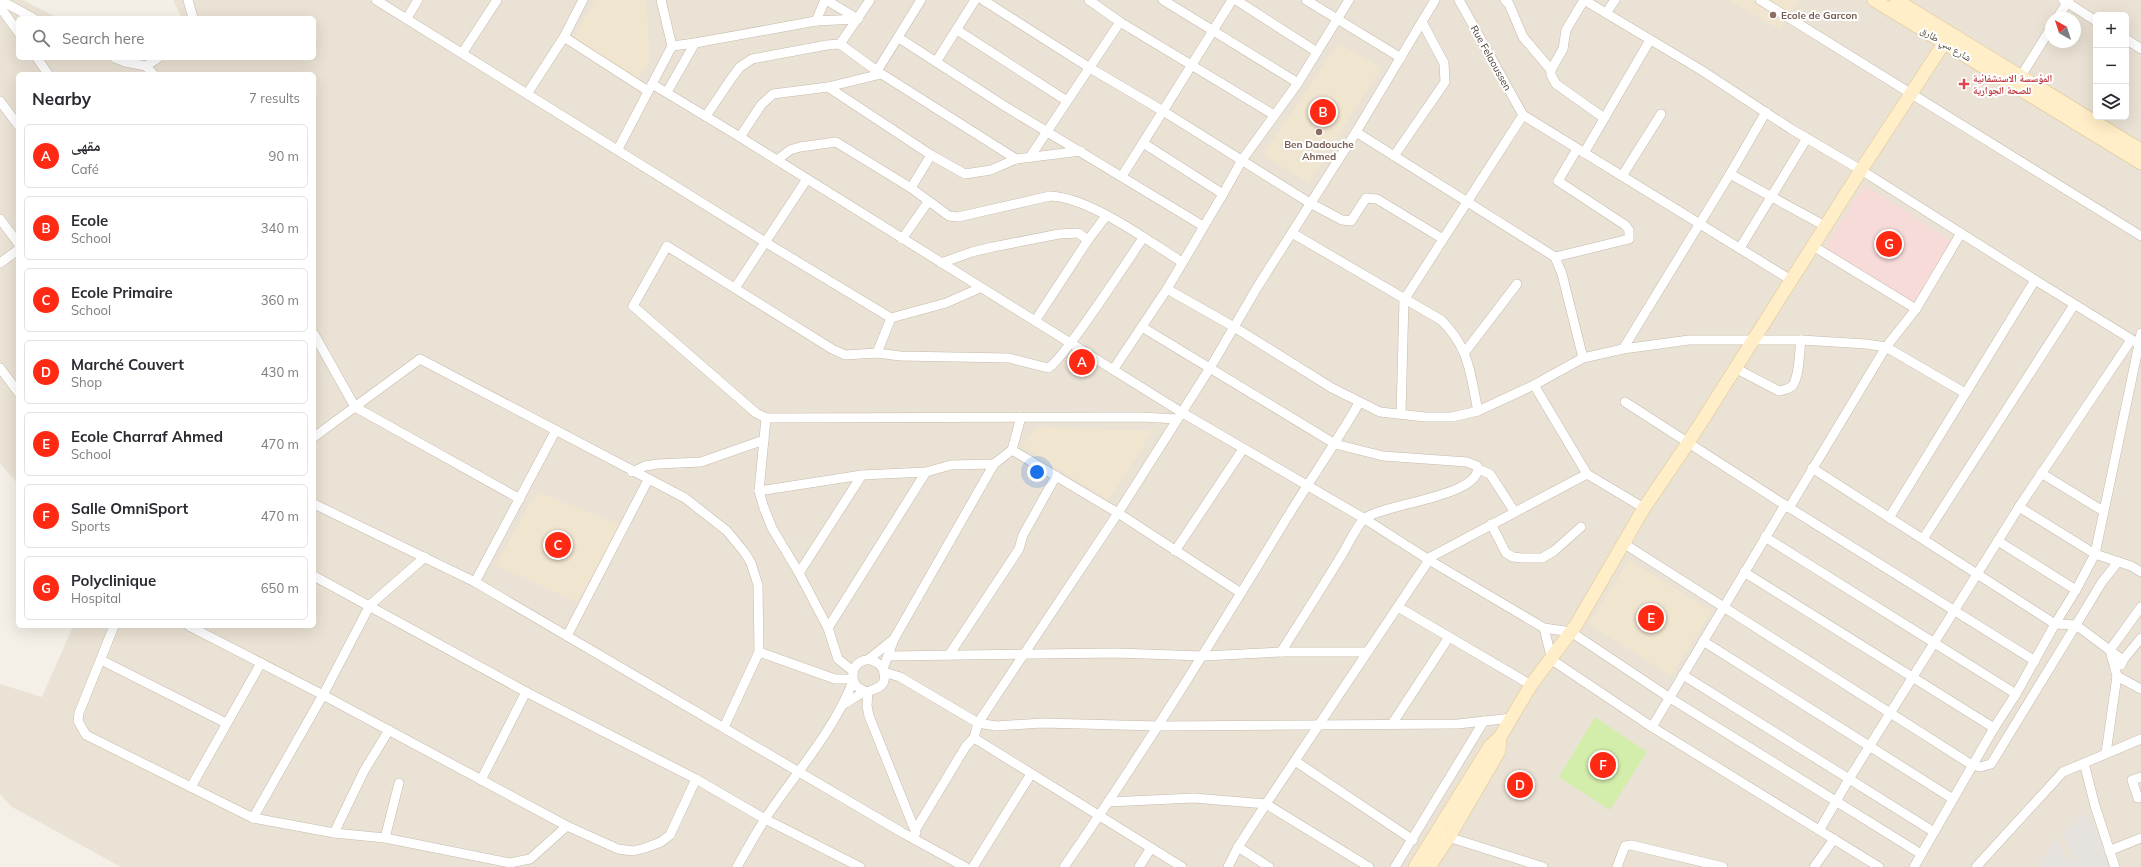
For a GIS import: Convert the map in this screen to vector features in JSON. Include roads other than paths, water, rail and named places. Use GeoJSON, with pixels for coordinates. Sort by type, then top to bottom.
{"type":"FeatureCollection","features":[{"type":"Feature","properties":{"kind":"street"},"geometry":{"type":"LineString","coordinates":[[0,0],[29,16]]}},
{"type":"Feature","properties":{"kind":"street"},"geometry":{"type":"LineString","coordinates":[[188,0],[193,16]]}},
{"type":"Feature","properties":{"kind":"street"},"geometry":{"type":"LineString","coordinates":[[376,0],[463,52],[527,94],[618,149],[765,242],[891,318],[946,303],[980,288]]}},
{"type":"Feature","properties":{"kind":"street"},"geometry":{"type":"LineString","coordinates":[[407,18],[418,0]]}},
{"type":"Feature","properties":{"kind":"street"},"geometry":{"type":"LineString","coordinates":[[463,52],[497,0]]}},
{"type":"Feature","properties":{"kind":"street"},"geometry":{"type":"LineString","coordinates":[[527,94],[564,37],[584,0]]}},
{"type":"Feature","properties":{"kind":"street"},"geometry":{"type":"LineString","coordinates":[[618,149],[672,46],[661,0]]}},
{"type":"Feature","properties":{"kind":"street"},"geometry":{"type":"LineString","coordinates":[[816,21],[825,0],[858,19]]}},
{"type":"Feature","properties":{"kind":"street"},"geometry":{"type":"LineString","coordinates":[[840,44],[870,0]]}},
{"type":"Feature","properties":{"kind":"street"},"geometry":{"type":"LineString","coordinates":[[740,136],[762,105],[773,94],[828,87],[879,72],[921,0]]}},
{"type":"Feature","properties":{"kind":"street"},"geometry":{"type":"LineString","coordinates":[[936,62],[957,30],[981,0],[1310,203],[1342,220],[1351,221],[1366,198],[1377,199],[1443,239]]}},
{"type":"Feature","properties":{"kind":"street"},"geometry":{"type":"LineString","coordinates":[[1089,0],[1120,22],[1274,115]]}},
{"type":"Feature","properties":{"kind":"street"},"geometry":{"type":"LineString","coordinates":[[1163,0],[1298,83]]}},
{"type":"Feature","properties":{"kind":"street"},"geometry":{"type":"LineString","coordinates":[[1122,176],[1193,66],[1232,0]]}},
{"type":"Feature","properties":{"kind":"street"},"geometry":{"type":"LineString","coordinates":[[1236,0],[1317,52]]}},
{"type":"Feature","properties":{"kind":"street"},"geometry":{"type":"LineString","coordinates":[[1306,0],[1401,58]]}},
{"type":"Feature","properties":{"kind":"street"},"geometry":{"type":"LineString","coordinates":[[1113,370],[1167,289],[1203,226],[1224,194],[1242,160],[1298,83],[1349,0]]}},
{"type":"Feature","properties":{"kind":"street"},"geometry":{"type":"LineString","coordinates":[[916,830],[966,746],[974,738],[978,723],[1118,513],[1210,368],[1310,203],[1356,132],[1434,0]]}},
{"type":"Feature","properties":{"kind":"street","name":"Rue Felaoussen"},"geometry":{"type":"LineString","coordinates":[[1459,0],[1523,115]]}},
{"type":"Feature","properties":{"kind":"street"},"geometry":{"type":"LineString","coordinates":[[1505,0],[1509,4],[1524,37],[1551,70],[1552,81],[1604,118]]}},
{"type":"Feature","properties":{"kind":"street"},"geometry":{"type":"LineString","coordinates":[[1551,70],[1563,49],[1566,30],[1584,0],[1701,70],[1807,138],[1861,170],[2074,305],[2137,343]]}},
{"type":"Feature","properties":{"kind":"street"},"geometry":{"type":"LineString","coordinates":[[1606,13],[1615,0]]}},
{"type":"Feature","properties":{"kind":"street"},"geometry":{"type":"LineString","coordinates":[[1760,0],[2141,236]]}},
{"type":"Feature","properties":{"kind":"street","name":"شارع سي طارق"},"geometry":{"type":"LineString","coordinates":[[1874,0],[1947,39],[2141,150]]}},
{"type":"Feature","properties":{"kind":"street","name":"شارع سي طارق"},"geometry":{"type":"LineString","coordinates":[[1896,0],[1947,39]]}},
{"type":"Feature","properties":{"kind":"street"},"geometry":{"type":"LineString","coordinates":[[2060,12],[2066,1],[2093,19]]}},
{"type":"Feature","properties":{"kind":"street"},"geometry":{"type":"LineString","coordinates":[[0,8],[16,29]]}},
{"type":"Feature","properties":{"kind":"street"},"geometry":{"type":"LineString","coordinates":[[672,46],[816,21],[858,19]]}},
{"type":"Feature","properties":{"kind":"street"},"geometry":{"type":"LineString","coordinates":[[1030,157],[1120,22]]}},
{"type":"Feature","properties":{"kind":"street"},"geometry":{"type":"LineString","coordinates":[[1394,156],[1445,82],[1445,72],[1442,59],[1422,22]]}},
{"type":"Feature","properties":{"kind":"street"},"geometry":{"type":"LineString","coordinates":[[957,30],[1067,101]]}},
{"type":"Feature","properties":{"kind":"street"},"geometry":{"type":"LineString","coordinates":[[564,37],[650,88],[667,92],[740,136],[980,288],[1113,370],[1179,415],[1243,449],[1365,519],[1428,560],[1544,628],[1570,632],[1670,698],[1921,854]]}},
{"type":"Feature","properties":{"kind":"street"},"geometry":{"type":"LineString","coordinates":[[2018,80],[2045,37]]}},
{"type":"Feature","properties":{"kind":"street"},"geometry":{"type":"LineString","coordinates":[[899,38],[1046,131],[1203,226]]}},
{"type":"Feature","properties":{"kind":"street"},"geometry":{"type":"LineString","coordinates":[[1429,867],[1443,835],[1490,746],[1500,737],[1531,685],[1552,660],[1644,508],[1688,443],[1825,226],[1947,39]]}},
{"type":"Feature","properties":{"kind":"street"},"geometry":{"type":"LineString","coordinates":[[1555,257],[1629,238],[1629,230],[1625,225],[1561,185],[1558,181],[1604,118],[1650,40]]}},
{"type":"Feature","properties":{"kind":"street"},"geometry":{"type":"LineString","coordinates":[[2129,41],[2141,49]]}},
{"type":"Feature","properties":{"kind":"street"},"geometry":{"type":"LineString","coordinates":[[667,92],[695,43]]}},
{"type":"Feature","properties":{"kind":"street"},"geometry":{"type":"LineString","coordinates":[[706,116],[740,67],[752,59],[828,44],[840,44],[879,72],[1016,159]]}},
{"type":"Feature","properties":{"kind":"street"},"geometry":{"type":"LineString","coordinates":[[38,60],[47,72]]}},
{"type":"Feature","properties":{"kind":"street"},"geometry":{"type":"LineString","coordinates":[[119,60],[146,66],[151,72]]}},
{"type":"Feature","properties":{"kind":"street"},"geometry":{"type":"LineString","coordinates":[[146,66],[155,60]]}},
{"type":"Feature","properties":{"kind":"street","name":"شارع سي طارق"},"geometry":{"type":"LineString","coordinates":[[2018,80],[2141,163]]}},
{"type":"Feature","properties":{"kind":"street"},"geometry":{"type":"LineString","coordinates":[[828,87],[931,155],[965,174],[991,170],[1016,159],[1081,151]]}},
{"type":"Feature","properties":{"kind":"street"},"geometry":{"type":"LineString","coordinates":[[0,101],[16,122]]}},
{"type":"Feature","properties":{"kind":"street"},"geometry":{"type":"LineString","coordinates":[[1623,349],[1700,224],[1766,112]]}},
{"type":"Feature","properties":{"kind":"street"},"geometry":{"type":"LineString","coordinates":[[1622,176],[1661,114]]}},
{"type":"Feature","properties":{"kind":"street"},"geometry":{"type":"LineString","coordinates":[[1401,414],[1404,300],[1443,239],[1469,203],[1523,115],[1791,280]]}},
{"type":"Feature","properties":{"kind":"street"},"geometry":{"type":"LineString","coordinates":[[1356,132],[1555,257],[1562,274],[1583,358]]}},
{"type":"Feature","properties":{"kind":"street"},"geometry":{"type":"LineString","coordinates":[[1740,248],[1807,138]]}},
{"type":"Feature","properties":{"kind":"street"},"geometry":{"type":"LineString","coordinates":[[777,160],[790,150],[800,147],[836,142],[911,188],[949,216],[958,217],[1050,196],[1063,196],[1088,205],[1182,262]]}},
{"type":"Feature","properties":{"kind":"street"},"geometry":{"type":"LineString","coordinates":[[1143,143],[1224,194]]}},
{"type":"Feature","properties":{"kind":"street"},"geometry":{"type":"LineString","coordinates":[[911,188],[931,155]]}},
{"type":"Feature","properties":{"kind":"street"},"geometry":{"type":"LineString","coordinates":[[1730,174],[1825,226]]}},
{"type":"Feature","properties":{"kind":"street"},"geometry":{"type":"LineString","coordinates":[[735,288],[807,179]]}},
{"type":"Feature","properties":{"kind":"street"},"geometry":{"type":"LineString","coordinates":[[902,239],[928,202]]}},
{"type":"Feature","properties":{"kind":"street"},"geometry":{"type":"LineString","coordinates":[[1035,321],[1088,240],[1106,216]]}},
{"type":"Feature","properties":{"kind":"street"},"geometry":{"type":"LineString","coordinates":[[0,219],[16,241]]}},
{"type":"Feature","properties":{"kind":"street"},"geometry":{"type":"LineString","coordinates":[[941,263],[972,252],[1059,234],[1078,233],[1088,240]]}},
{"type":"Feature","properties":{"kind":"street"},"geometry":{"type":"LineString","coordinates":[[1292,233],[1404,300],[1441,320],[1458,338],[1466,352],[1478,411]]}},
{"type":"Feature","properties":{"kind":"street"},"geometry":{"type":"LineString","coordinates":[[1652,726],[1765,537],[1787,507],[1812,468],[1886,347],[1916,309],[1961,233]]}},
{"type":"Feature","properties":{"kind":"street"},"geometry":{"type":"LineString","coordinates":[[1144,238],[1070,343],[1054,364],[1048,368],[1009,358],[900,356],[877,353],[845,355],[832,349],[667,246],[633,306],[756,413],[766,418],[1140,417],[1179,415]]}},
{"type":"Feature","properties":{"kind":"street"},"geometry":{"type":"LineString","coordinates":[[1813,246],[1916,309]]}},
{"type":"Feature","properties":{"kind":"street"},"geometry":{"type":"LineString","coordinates":[[0,263],[16,251]]}},
{"type":"Feature","properties":{"kind":"street"},"geometry":{"type":"LineString","coordinates":[[1889,518],[2036,280]]}},
{"type":"Feature","properties":{"kind":"street"},"geometry":{"type":"LineString","coordinates":[[1466,352],[1516,284]]}},
{"type":"Feature","properties":{"kind":"street"},"geometry":{"type":"LineString","coordinates":[[1167,289],[1234,327],[1359,403],[1380,412],[1452,417],[1478,411],[1534,385],[1583,358],[1623,349],[1690,340],[1801,340],[1866,344],[1886,347],[1965,393]]}},
{"type":"Feature","properties":{"kind":"street"},"geometry":{"type":"LineString","coordinates":[[1923,539],[2074,305]]}},
{"type":"Feature","properties":{"kind":"street"},"geometry":{"type":"LineString","coordinates":[[877,353],[891,318]]}},
{"type":"Feature","properties":{"kind":"street"},"geometry":{"type":"LineString","coordinates":[[1142,328],[1335,444],[1382,456],[1467,462],[1475,464],[1478,469],[1490,474],[1514,511]]}},
{"type":"Feature","properties":{"kind":"street"},"geometry":{"type":"LineString","coordinates":[[1914,867],[1972,765],[2016,694],[2054,624],[2076,590],[2095,554],[2102,511],[2137,343],[2141,333]]}},
{"type":"Feature","properties":{"kind":"street"},"geometry":{"type":"LineString","coordinates":[[316,338],[355,407],[520,499]]}},
{"type":"Feature","properties":{"kind":"street"},"geometry":{"type":"LineString","coordinates":[[1735,368],[1778,391],[1787,389],[1792,386],[1795,378],[1801,340]]}},
{"type":"Feature","properties":{"kind":"street"},"geometry":{"type":"LineString","coordinates":[[1820,829],[1849,779],[2041,473],[2137,343]]}},
{"type":"Feature","properties":{"kind":"street"},"geometry":{"type":"LineString","coordinates":[[316,436],[420,359],[556,430],[632,472],[685,498],[706,513],[727,531],[745,553],[751,563],[758,585],[759,652],[724,727]]}},
{"type":"Feature","properties":{"kind":"street"},"geometry":{"type":"LineString","coordinates":[[0,368],[16,389]]}},
{"type":"Feature","properties":{"kind":"street"},"geometry":{"type":"LineString","coordinates":[[1534,385],[1587,474],[1644,508]]}},
{"type":"Feature","properties":{"kind":"street"},"geometry":{"type":"LineString","coordinates":[[1625,402],[1787,507],[2035,661]]}},
{"type":"Feature","properties":{"kind":"street"},"geometry":{"type":"LineString","coordinates":[[1064,867],[1100,816],[1204,656],[1306,486],[1335,444],[1359,403]]}},
{"type":"Feature","properties":{"kind":"street"},"geometry":{"type":"LineString","coordinates":[[844,704],[881,686],[888,656],[894,639],[994,464],[1012,450],[1021,417]]}},
{"type":"Feature","properties":{"kind":"street"},"geometry":{"type":"LineString","coordinates":[[766,418],[759,492],[772,528],[800,573],[828,628],[838,658],[853,677],[860,690],[867,692]]}},
{"type":"Feature","properties":{"kind":"street"},"geometry":{"type":"LineString","coordinates":[[475,582],[556,430]]}},
{"type":"Feature","properties":{"kind":"street"},"geometry":{"type":"LineString","coordinates":[[632,472],[645,466],[658,464],[701,462],[764,440]]}},
{"type":"Feature","properties":{"kind":"street"},"geometry":{"type":"LineString","coordinates":[[1175,551],[1243,449]]}},
{"type":"Feature","properties":{"kind":"street"},"geometry":{"type":"LineString","coordinates":[[1012,450],[1118,513],[1241,593]]}},
{"type":"Feature","properties":{"kind":"street"},"geometry":{"type":"LineString","coordinates":[[759,492],[862,475],[926,472],[951,465],[994,464]]}},
{"type":"Feature","properties":{"kind":"street"},"geometry":{"type":"LineString","coordinates":[[1812,468],[2054,624],[2076,625],[2123,660]]}},
{"type":"Feature","properties":{"kind":"street"},"geometry":{"type":"LineString","coordinates":[[1281,652],[1365,519],[1390,509],[1460,488],[1475,479],[1478,469]]}},
{"type":"Feature","properties":{"kind":"street"},"geometry":{"type":"LineString","coordinates":[[828,628],[926,472]]}},
{"type":"Feature","properties":{"kind":"street"},"geometry":{"type":"LineString","coordinates":[[2041,473],[2102,511]]}},
{"type":"Feature","properties":{"kind":"street"},"geometry":{"type":"LineString","coordinates":[[1228,867],[1238,847],[1266,804],[1428,560],[1514,511],[1587,474]]}},
{"type":"Feature","properties":{"kind":"street"},"geometry":{"type":"LineString","coordinates":[[800,573],[862,475]]}},
{"type":"Feature","properties":{"kind":"street"},"geometry":{"type":"LineString","coordinates":[[949,655],[1019,549],[1023,535],[1056,476]]}},
{"type":"Feature","properties":{"kind":"street"},"geometry":{"type":"LineString","coordinates":[[567,636],[648,480]]}},
{"type":"Feature","properties":{"kind":"street"},"geometry":{"type":"LineString","coordinates":[[316,505],[475,582],[965,867]]}},
{"type":"Feature","properties":{"kind":"street"},"geometry":{"type":"LineString","coordinates":[[2019,507],[2095,554],[2131,566],[2141,572]]}},
{"type":"Feature","properties":{"kind":"street"},"geometry":{"type":"LineString","coordinates":[[1492,524],[1506,552],[1513,557],[1522,558],[1542,558],[1554,551],[1581,527]]}},
{"type":"Feature","properties":{"kind":"street"},"geometry":{"type":"LineString","coordinates":[[1765,537],[2016,694]]}},
{"type":"Feature","properties":{"kind":"street"},"geometry":{"type":"LineString","coordinates":[[1998,541],[2076,590]]}},
{"type":"Feature","properties":{"kind":"street"},"geometry":{"type":"LineString","coordinates":[[1623,543],[1891,712],[1972,765],[1980,767],[1991,764],[2102,582],[2118,562]]}},
{"type":"Feature","properties":{"kind":"street"},"geometry":{"type":"LineString","coordinates":[[253,818],[323,694],[370,605],[424,557]]}},
{"type":"Feature","properties":{"kind":"street"},"geometry":{"type":"LineString","coordinates":[[1744,572],[1994,728]]}},
{"type":"Feature","properties":{"kind":"street"},"geometry":{"type":"LineString","coordinates":[[316,577],[370,605],[526,692],[696,779],[765,819],[860,867]]}},
{"type":"Feature","properties":{"kind":"street"},"geometry":{"type":"LineString","coordinates":[[1398,607],[1531,685]]}},
{"type":"Feature","properties":{"kind":"street"},"geometry":{"type":"LineString","coordinates":[[2110,650],[2141,607]]}},
{"type":"Feature","properties":{"kind":"street"},"geometry":{"type":"LineString","coordinates":[[113,628],[79,713],[80,727],[86,735],[253,818],[334,832],[384,838],[510,863],[529,863],[567,826]]}},
{"type":"Feature","properties":{"kind":"street"},"geometry":{"type":"LineString","coordinates":[[1544,628],[1552,660],[1652,726],[1879,867]]}},
{"type":"Feature","properties":{"kind":"street"},"geometry":{"type":"LineString","coordinates":[[205,630],[261,663],[323,694],[567,826],[618,849],[632,851],[661,842],[670,835],[696,779]]}},
{"type":"Feature","properties":{"kind":"street"},"geometry":{"type":"LineString","coordinates":[[1392,724],[1449,636]]}},
{"type":"Feature","properties":{"kind":"street"},"geometry":{"type":"LineString","coordinates":[[2106,753],[2117,676],[2123,660],[2141,638]]}},
{"type":"Feature","properties":{"kind":"street"},"geometry":{"type":"LineString","coordinates":[[737,867],[765,819],[800,771],[844,704],[859,662],[869,659],[894,639]]}},
{"type":"Feature","properties":{"kind":"street"},"geometry":{"type":"LineString","coordinates":[[1703,641],[1953,799]]}},
{"type":"Feature","properties":{"kind":"street"},"geometry":{"type":"LineString","coordinates":[[2110,650],[2117,676],[2141,689]]}},
{"type":"Feature","properties":{"kind":"street"},"geometry":{"type":"LineString","coordinates":[[759,652],[835,679],[853,677]]}},
{"type":"Feature","properties":{"kind":"street"},"geometry":{"type":"LineString","coordinates":[[888,656],[1024,653],[1116,653],[1204,656],[1281,652],[1367,652]]}},
{"type":"Feature","properties":{"kind":"street"},"geometry":{"type":"LineString","coordinates":[[869,659],[875,661],[884,671],[900,677],[978,723],[996,726],[1042,723],[1158,726],[1458,724],[1512,718]]}},
{"type":"Feature","properties":{"kind":"street"},"geometry":{"type":"LineString","coordinates":[[101,660],[226,723]]}},
{"type":"Feature","properties":{"kind":"street"},"geometry":{"type":"LineString","coordinates":[[191,787],[261,663]]}},
{"type":"Feature","properties":{"kind":"street"},"geometry":{"type":"LineString","coordinates":[[1683,675],[1934,832]]}},
{"type":"Feature","properties":{"kind":"street"},"geometry":{"type":"LineString","coordinates":[[481,780],[526,692]]}},
{"type":"Feature","properties":{"kind":"street"},"geometry":{"type":"LineString","coordinates":[[867,692],[866,706],[868,716],[916,830],[916,839]]}},
{"type":"Feature","properties":{"kind":"street"},"geometry":{"type":"LineString","coordinates":[[1395,867],[1413,840],[1484,721]]}},
{"type":"Feature","properties":{"kind":"street"},"geometry":{"type":"LineString","coordinates":[[334,832],[364,771],[388,730]]}},
{"type":"Feature","properties":{"kind":"street"},"geometry":{"type":"LineString","coordinates":[[974,738],[1182,867]]}},
{"type":"Feature","properties":{"kind":"street"},"geometry":{"type":"LineString","coordinates":[[1976,867],[2063,772],[2141,739]]}},
{"type":"Feature","properties":{"kind":"street"},"geometry":{"type":"LineString","coordinates":[[1295,760],[1413,840]]}},
{"type":"Feature","properties":{"kind":"street"},"geometry":{"type":"LineString","coordinates":[[2084,763],[2115,867]]}},
{"type":"Feature","properties":{"kind":"street"},"geometry":{"type":"LineString","coordinates":[[973,867],[1031,774]]}},
{"type":"Feature","properties":{"kind":"street"},"geometry":{"type":"LineString","coordinates":[[2141,777],[2132,780],[2138,798],[2141,797]]}},
{"type":"Feature","properties":{"kind":"street"},"geometry":{"type":"LineString","coordinates":[[384,838],[399,783]]}},
{"type":"Feature","properties":{"kind":"street"},"geometry":{"type":"LineString","coordinates":[[1108,802],[1194,798],[1266,804],[1369,867]]}},
{"type":"Feature","properties":{"kind":"street"},"geometry":{"type":"LineString","coordinates":[[1415,867],[1443,835]]}},
{"type":"Feature","properties":{"kind":"street"},"geometry":{"type":"LineString","coordinates":[[1443,835],[1543,867]]}},
{"type":"Feature","properties":{"kind":"street"},"geometry":{"type":"LineString","coordinates":[[2109,851],[2141,838]]}},
{"type":"Feature","properties":{"kind":"street"},"geometry":{"type":"LineString","coordinates":[[1814,867],[1834,839]]}},
{"type":"Feature","properties":{"kind":"street"},"geometry":{"type":"LineString","coordinates":[[1617,867],[1622,850],[1625,846],[1631,845],[1723,867]]}},
{"type":"Feature","properties":{"kind":"street"},"geometry":{"type":"LineString","coordinates":[[1238,847],[1269,867]]}},
{"type":"Feature","properties":{"kind":"street"},"geometry":{"type":"LineString","coordinates":[[1139,867],[1151,848]]}},
{"type":"Feature","properties":{"kind":"place","name":"Ecole de Garcon"},"geometry":{"type":"Point","coordinates":[1773,15]}},
{"type":"Feature","properties":{"kind":"place","name":"المؤسسة الاستشفائية للصحة الجوارية"},"geometry":{"type":"Point","coordinates":[1964,84]}},
{"type":"Feature","properties":{"kind":"place","name":"Ecole"},"geometry":{"type":"Point","coordinates":[1323,112]}},
{"type":"Feature","properties":{"kind":"place","name":"Ben Dadouche Ahmed"},"geometry":{"type":"Point","coordinates":[1319,132]}},
{"type":"Feature","properties":{"kind":"place","name":"Polyclinique"},"geometry":{"type":"Point","coordinates":[1889,244]}},
{"type":"Feature","properties":{"kind":"place","name":"مقهى"},"geometry":{"type":"Point","coordinates":[1082,362]}},
{"type":"Feature","properties":{"kind":"place","name":"Ecole Primaire"},"geometry":{"type":"Point","coordinates":[558,545]}},
{"type":"Feature","properties":{"kind":"place","name":"Ecole Charraf Ahmed"},"geometry":{"type":"Point","coordinates":[1651,618]}},
{"type":"Feature","properties":{"kind":"place","name":"Salle OmniSport"},"geometry":{"type":"Point","coordinates":[1603,765]}},
{"type":"Feature","properties":{"kind":"place","name":"Marché Couvert"},"geometry":{"type":"Point","coordinates":[1520,785]}}]}
